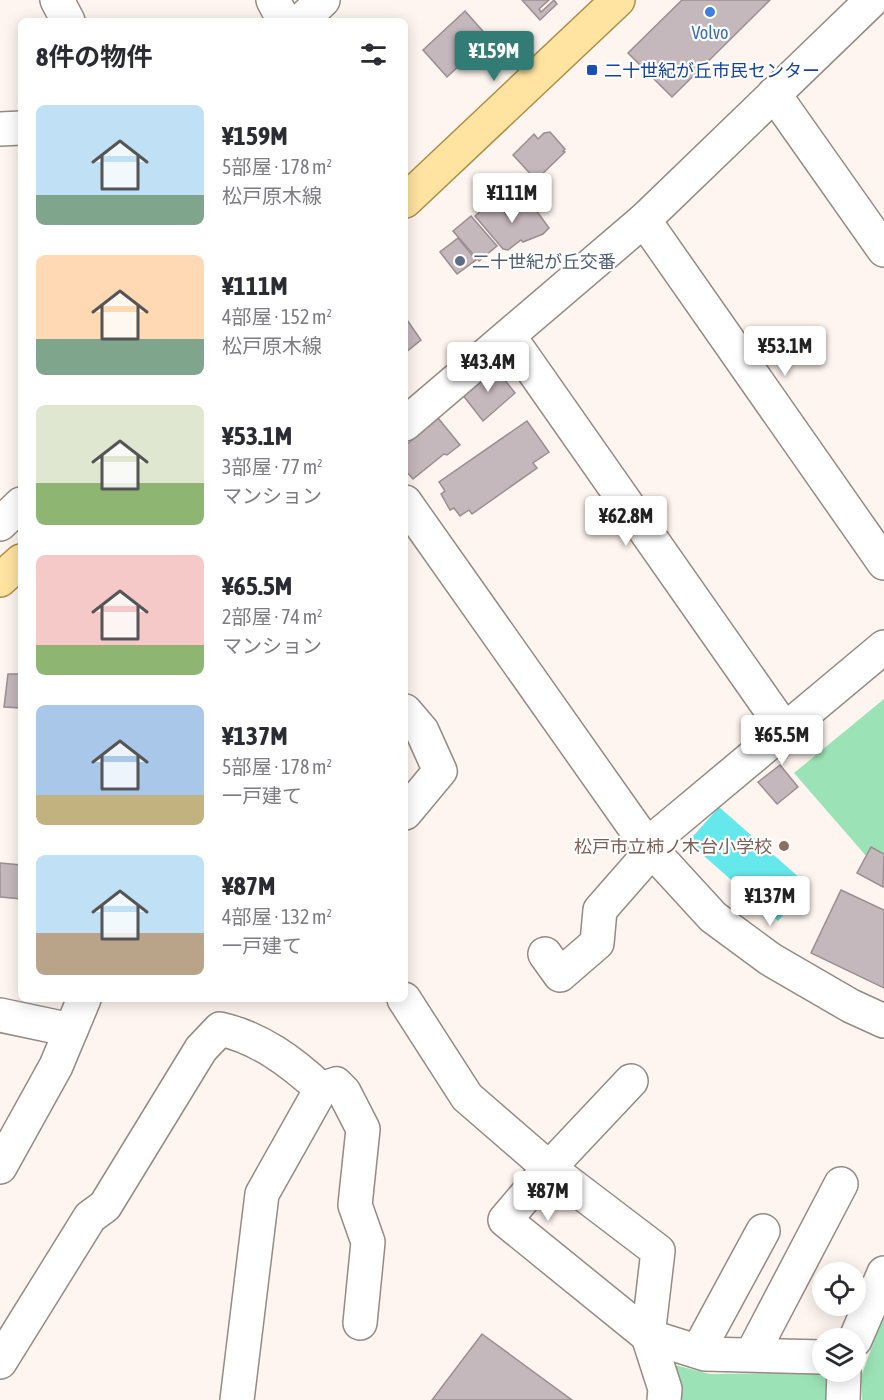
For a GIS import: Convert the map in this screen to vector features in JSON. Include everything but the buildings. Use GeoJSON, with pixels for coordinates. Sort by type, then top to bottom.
{"type":"FeatureCollection","features":[{"type":"Feature","properties":{"kind":"main road"},"geometry":{"type":"LineString","coordinates":[[408,198],[618,0]]}},
{"type":"Feature","properties":{"kind":"main road"},"geometry":{"type":"LineString","coordinates":[[0,580],[18,564]]}},
{"type":"Feature","properties":{"kind":"street"},"geometry":{"type":"LineString","coordinates":[[57,0],[66,18]]}},
{"type":"Feature","properties":{"kind":"street"},"geometry":{"type":"LineString","coordinates":[[273,0],[282,18]]}},
{"type":"Feature","properties":{"kind":"street"},"geometry":{"type":"LineString","coordinates":[[304,18],[323,0]]}},
{"type":"Feature","properties":{"kind":"street"},"geometry":{"type":"LineString","coordinates":[[408,421],[644,220],[872,0]]}},
{"type":"Feature","properties":{"kind":"street"},"geometry":{"type":"LineString","coordinates":[[774,94],[884,250]]}},
{"type":"Feature","properties":{"kind":"street"},"geometry":{"type":"LineString","coordinates":[[0,129],[18,128]]}},
{"type":"Feature","properties":{"kind":"street"},"geometry":{"type":"LineString","coordinates":[[644,220],[884,563]]}},
{"type":"Feature","properties":{"kind":"street"},"geometry":{"type":"LineString","coordinates":[[509,336],[785,730]]}},
{"type":"Feature","properties":{"kind":"street"},"geometry":{"type":"LineString","coordinates":[[408,506],[647,845],[713,917],[770,959],[851,1006],[884,1021]]}},
{"type":"Feature","properties":{"kind":"street"},"geometry":{"type":"LineString","coordinates":[[0,524],[18,507]]}},
{"type":"Feature","properties":{"kind":"street"},"geometry":{"type":"LineString","coordinates":[[545,954],[561,975],[597,943],[600,910],[642,862],[647,845],[884,648]]}},
{"type":"Feature","properties":{"kind":"street"},"geometry":{"type":"LineString","coordinates":[[408,715],[422,731],[440,771],[408,809]]}},
{"type":"Feature","properties":{"kind":"street"},"geometry":{"type":"LineString","coordinates":[[3,1155],[56,1065],[83,1002]]}},
{"type":"Feature","properties":{"kind":"street"},"geometry":{"type":"LineString","coordinates":[[406,1002],[467,1097],[549,1168],[658,1251],[648,1336],[665,1389],[664,1400]]}},
{"type":"Feature","properties":{"kind":"street"},"geometry":{"type":"LineString","coordinates":[[0,1015],[71,1030]]}},
{"type":"Feature","properties":{"kind":"street"},"geometry":{"type":"LineString","coordinates":[[0,1362],[90,1217],[105,1206],[201,1049],[220,1029],[239,1034],[292,1062],[321,1089]]}},
{"type":"Feature","properties":{"kind":"street"},"geometry":{"type":"LineString","coordinates":[[630,1081],[549,1168],[505,1220],[648,1336],[705,1354],[812,1357]]}},
{"type":"Feature","properties":{"kind":"street"},"geometry":{"type":"LineString","coordinates":[[237,1400],[262,1194],[321,1089],[336,1084],[344,1092],[363,1129],[355,1205],[368,1242],[360,1323]]}},
{"type":"Feature","properties":{"kind":"street"},"geometry":{"type":"LineString","coordinates":[[752,1354],[841,1184]]}},
{"type":"Feature","properties":{"kind":"street"},"geometry":{"type":"LineString","coordinates":[[698,1351],[763,1232]]}},
{"type":"Feature","properties":{"kind":"street"},"geometry":{"type":"LineString","coordinates":[[860,1328],[884,1273]]}},
{"type":"Feature","properties":{"kind":"street"},"geometry":{"type":"LineString","coordinates":[[843,1400],[844,1382]]}},
{"type":"Feature","properties":{"kind":"green space"},"geometry":{"type":"Polygon","coordinates":[[[884,699],[884,857],[867,857],[794,773],[884,699]]]}},
{"type":"Feature","properties":{"kind":"green space"},"geometry":{"type":"Polygon","coordinates":[[[884,1313],[884,1400],[862,1400],[861,1382],[866,1382],[866,1363],[884,1313]]]}},
{"type":"Feature","properties":{"kind":"green space"},"geometry":{"type":"Polygon","coordinates":[[[675,1365],[710,1374],[812,1372],[812,1382],[843,1382],[842,1400],[676,1400],[675,1365]]]}},
{"type":"Feature","properties":{"kind":"water"},"geometry":{"type":"Polygon","coordinates":[[[719,807],[809,886],[778,921],[688,842],[719,807]]]}},
{"type":"Feature","properties":{"kind":"place","name":"Volvo"},"geometry":{"type":"Point","coordinates":[710,12]}},
{"type":"Feature","properties":{"kind":"place","name":"二十世紀が丘市民センター"},"geometry":{"type":"Point","coordinates":[592,70]}},
{"type":"Feature","properties":{"kind":"place","name":"二十世紀が丘交番"},"geometry":{"type":"Point","coordinates":[460,261]}},
{"type":"Feature","properties":{"kind":"place","name":"松戸市立柿ノ木台小学校"},"geometry":{"type":"Point","coordinates":[784,846]}}]}
